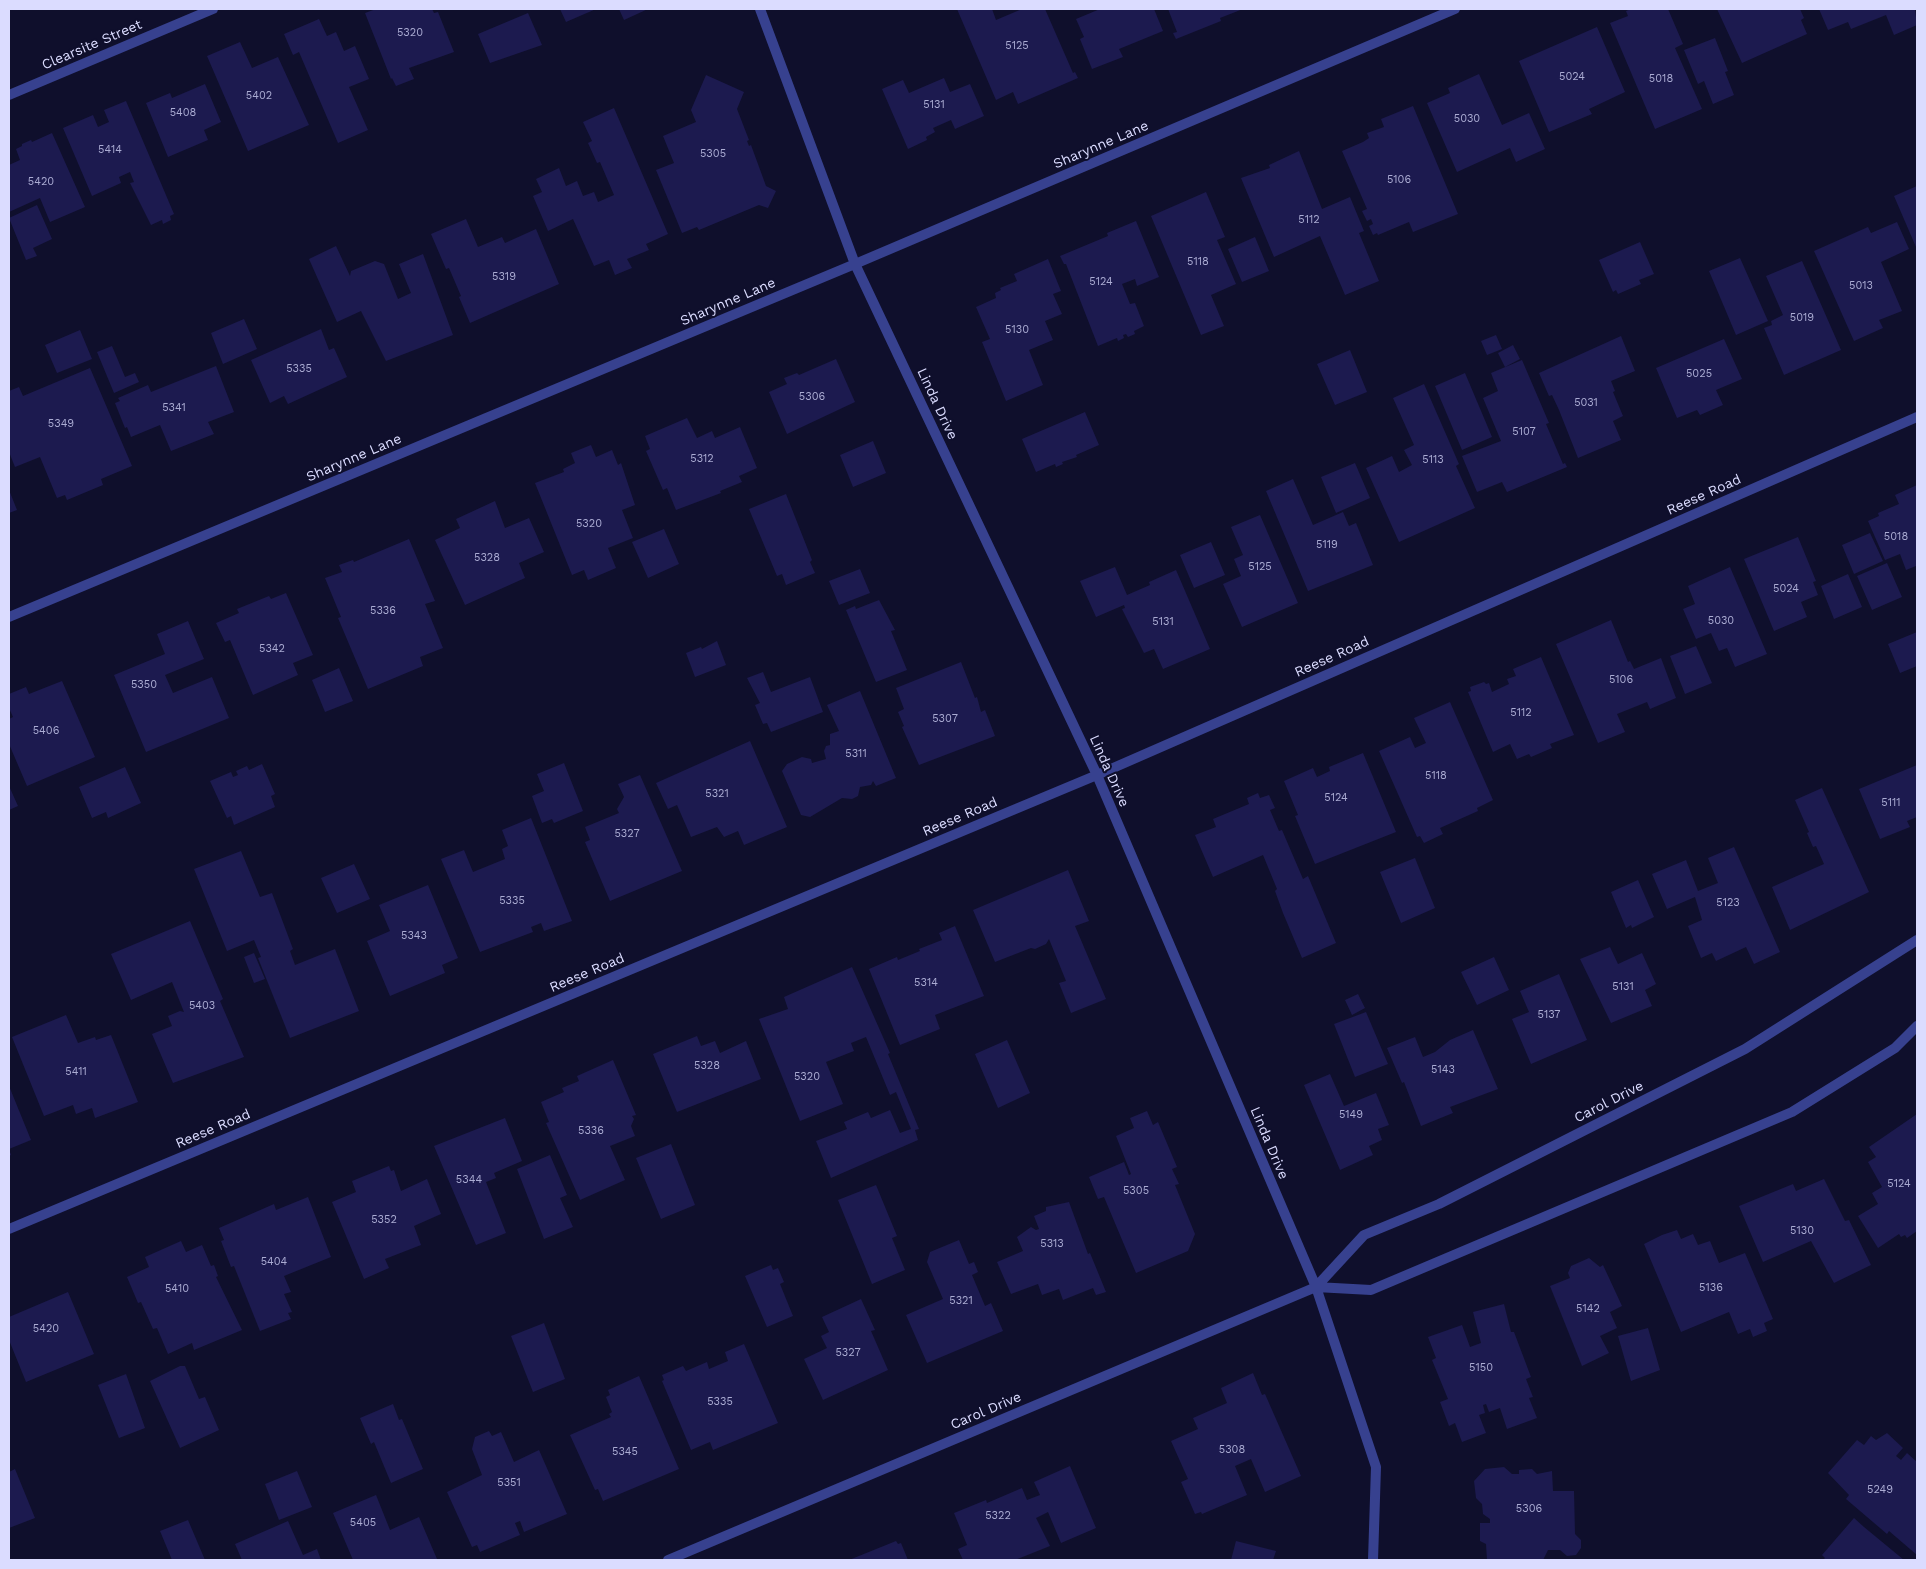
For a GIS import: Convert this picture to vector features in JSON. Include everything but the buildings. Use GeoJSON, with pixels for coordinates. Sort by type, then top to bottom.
{"type":"FeatureCollection","features":[{"type":"Feature","properties":{"kind":"street","name":"Clearsite Street"},"geometry":{"type":"LineString","coordinates":[[9,94],[213,9]]}},
{"type":"Feature","properties":{"kind":"street","name":"Linda Drive"},"geometry":{"type":"LineString","coordinates":[[760,9],[856,264],[1097,775],[1316,1287],[1376,1468],[1373,1560]]}},
{"type":"Feature","properties":{"kind":"street","name":"Sharynne Lane"},"geometry":{"type":"LineString","coordinates":[[9,617],[856,264],[1455,9]]}},
{"type":"Feature","properties":{"kind":"street","name":"Reese Road"},"geometry":{"type":"LineString","coordinates":[[9,1229],[1097,775],[1917,417]]}},
{"type":"Feature","properties":{"kind":"street","name":"Carol Drive"},"geometry":{"type":"LineString","coordinates":[[668,1560],[1316,1287],[1364,1235],[1439,1204],[1745,1049],[1917,940]]}},
{"type":"Feature","properties":{"kind":"street","name":"Carol Drive"},"geometry":{"type":"LineString","coordinates":[[1316,1287],[1371,1290],[1792,1112],[1895,1048],[1917,1026]]}}]}
